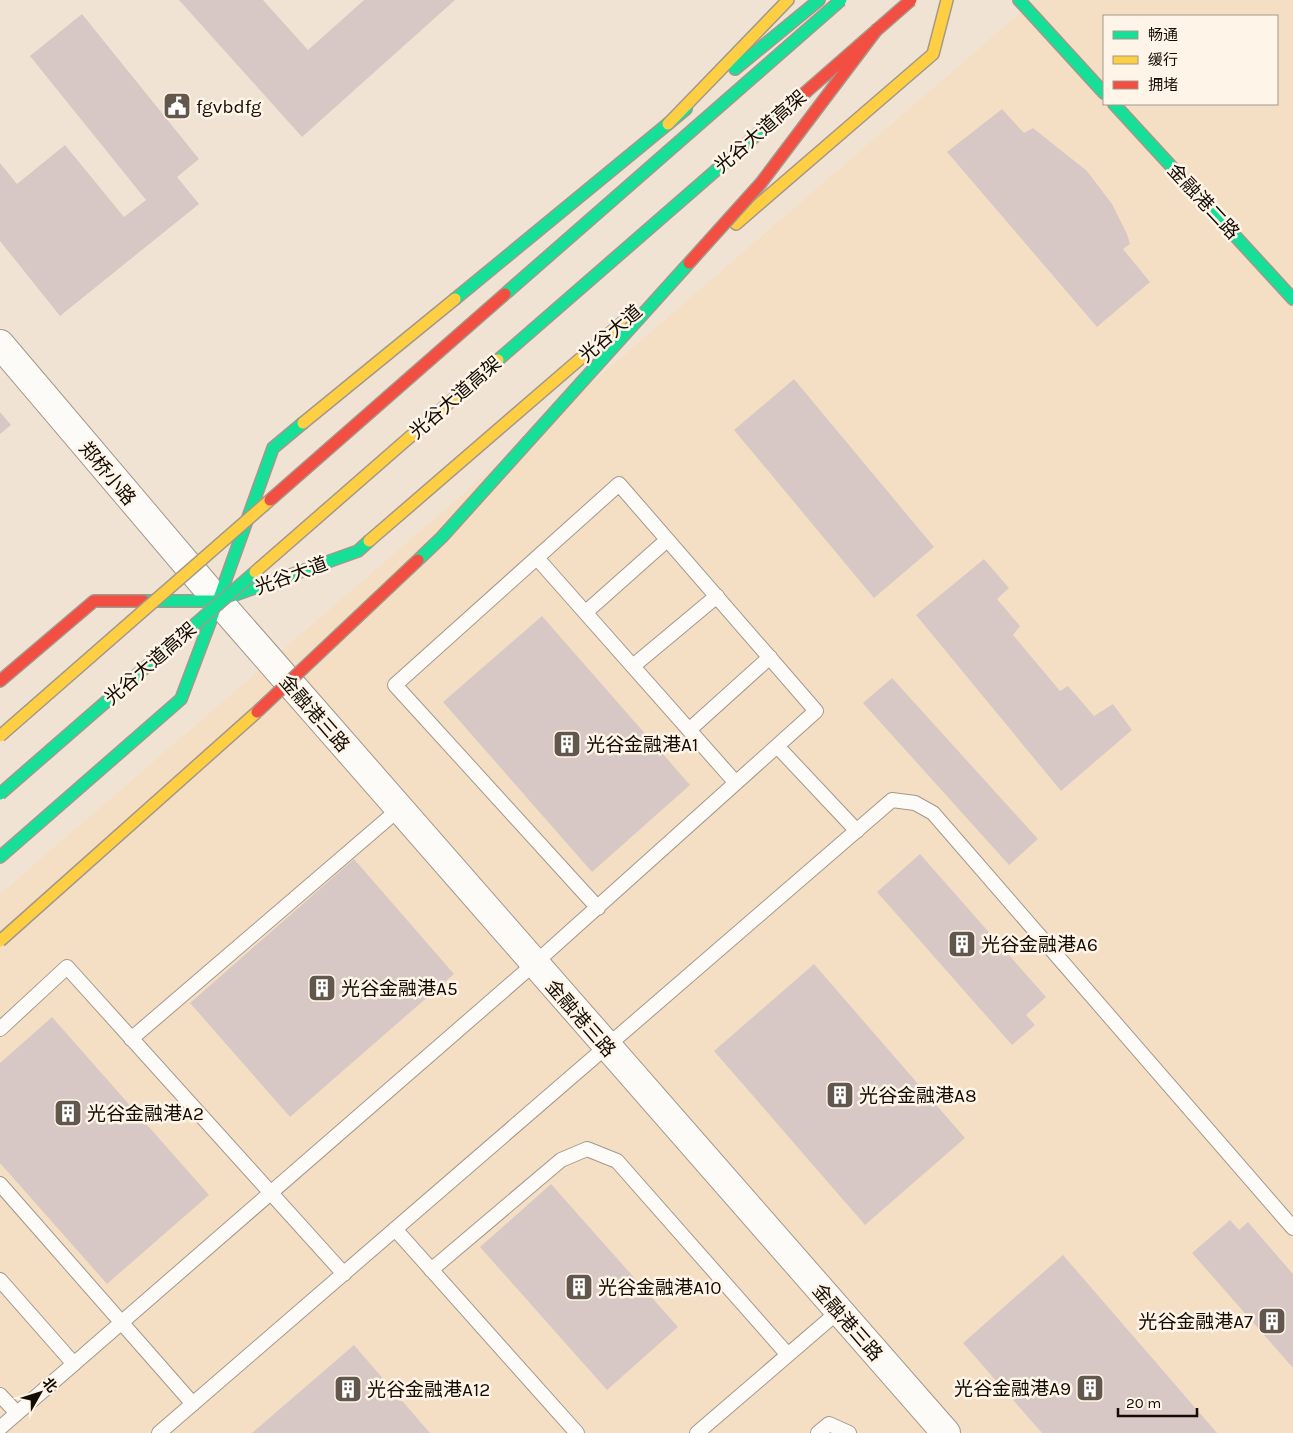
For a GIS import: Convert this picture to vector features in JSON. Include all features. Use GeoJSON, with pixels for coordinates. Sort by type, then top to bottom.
{"type":"FeatureCollection","features":[{"type":"Feature","properties":{"kind":"main road"},"geometry":{"type":"LineString","coordinates":[[668,124],[788,0]]}},
{"type":"Feature","properties":{"kind":"main road","name":"光谷大道"},"geometry":{"type":"LineString","coordinates":[[0,857],[181,699],[273,448],[819,0]]}},
{"type":"Feature","properties":{"kind":"main road"},"geometry":{"type":"LineString","coordinates":[[0,736],[841,0]]}},
{"type":"Feature","properties":{"kind":"main road","name":"光谷大道高架"},"geometry":{"type":"LineString","coordinates":[[0,794],[911,0]]}},
{"type":"Feature","properties":{"kind":"main road","name":"光谷大道"},"geometry":{"type":"LineString","coordinates":[[0,681],[94,601],[218,601],[358,551],[933,54],[947,0]]}},
{"type":"Feature","properties":{"kind":"main road"},"geometry":{"type":"LineString","coordinates":[[1019,0],[1103,92]]}},
{"type":"Feature","properties":{"kind":"main road"},"geometry":{"type":"LineString","coordinates":[[0,941],[233,734],[442,536],[761,183],[878,28]]}},
{"type":"Feature","properties":{"kind":"main road","name":"金融港二路"},"geometry":{"type":"LineString","coordinates":[[1115,105],[1293,298]]}},
{"type":"Feature","properties":{"kind":"street","name":"郑桥小路"},"geometry":{"type":"LineString","coordinates":[[0,344],[218,601]]}},
{"type":"Feature","properties":{"kind":"street","name":"金融港三路"},"geometry":{"type":"LineString","coordinates":[[218,601],[946,1433]]}},
{"type":"Feature","properties":{"kind":"lane"},"geometry":{"type":"LineString","coordinates":[[0,1428],[598,908],[816,711],[618,484],[395,685],[598,908]]}},
{"type":"Feature","properties":{"kind":"lane"},"geometry":{"type":"LineString","coordinates":[[586,612],[667,540]]}},
{"type":"Feature","properties":{"kind":"lane"},"geometry":{"type":"LineString","coordinates":[[537,558],[736,783]]}},
{"type":"Feature","properties":{"kind":"lane"},"geometry":{"type":"LineString","coordinates":[[633,666],[716,596]]}},
{"type":"Feature","properties":{"kind":"lane"},"geometry":{"type":"LineString","coordinates":[[690,730],[770,657]]}},
{"type":"Feature","properties":{"kind":"lane"},"geometry":{"type":"LineString","coordinates":[[777,746],[857,831]]}},
{"type":"Feature","properties":{"kind":"lane"},"geometry":{"type":"LineString","coordinates":[[160,1433],[892,800],[915,803],[933,813],[1293,1228]]}},
{"type":"Feature","properties":{"kind":"lane"},"geometry":{"type":"LineString","coordinates":[[131,1039],[399,810]]}},
{"type":"Feature","properties":{"kind":"lane"},"geometry":{"type":"LineString","coordinates":[[0,1028],[67,967],[344,1274]]}},
{"type":"Feature","properties":{"kind":"lane"},"geometry":{"type":"LineString","coordinates":[[431,1270],[561,1160],[587,1149],[617,1161],[788,1355]]}},
{"type":"Feature","properties":{"kind":"lane"},"geometry":{"type":"LineString","coordinates":[[0,1184],[193,1404]]}},
{"type":"Feature","properties":{"kind":"lane"},"geometry":{"type":"LineString","coordinates":[[395,1229],[577,1433]]}},
{"type":"Feature","properties":{"kind":"lane"},"geometry":{"type":"LineString","coordinates":[[0,1280],[74,1364]]}},
{"type":"Feature","properties":{"kind":"lane"},"geometry":{"type":"LineString","coordinates":[[697,1433],[839,1311]]}},
{"type":"Feature","properties":{"kind":"lane"},"geometry":{"type":"LineString","coordinates":[[0,1395],[17,1413]]}},
{"type":"Feature","properties":{"kind":"lane"},"geometry":{"type":"LineString","coordinates":[[818,1433],[829,1424],[849,1433]]}},
{"type":"Feature","properties":{"kind":"shaded area"},"geometry":{"type":"Polygon","coordinates":[[[1035,0],[1293,0],[1293,1433],[0,1433],[0,894],[1035,0]]]}},
{"type":"Feature","properties":{"kind":"building"},"geometry":{"type":"Polygon","coordinates":[[[179,0],[263,0],[308,50],[364,0],[455,0],[302,137],[179,0]]]}},
{"type":"Feature","properties":{"kind":"building"},"geometry":{"type":"Polygon","coordinates":[[[82,14],[199,159],[177,177],[199,204],[60,316],[0,241],[0,163],[17,184],[65,145],[124,217],[146,200],[30,56],[82,14]]]}},
{"type":"Feature","properties":{"kind":"building"},"geometry":{"type":"Polygon","coordinates":[[[1002,109],[1024,133],[1033,128],[1087,171],[1112,204],[1127,234],[1130,244],[1123,249],[1150,282],[1097,327],[947,152],[1002,109]]]}},
{"type":"Feature","properties":{"kind":"building"},"geometry":{"type":"Polygon","coordinates":[[[794,379],[934,547],[874,598],[734,430],[794,379]]]}},
{"type":"Feature","properties":{"kind":"building"},"geometry":{"type":"Polygon","coordinates":[[[0,412],[11,425],[0,434],[0,412]]]}},
{"type":"Feature","properties":{"kind":"building"},"geometry":{"type":"Polygon","coordinates":[[[984,559],[1009,588],[997,599],[1020,626],[1013,635],[1060,691],[1068,686],[1094,716],[1113,704],[1132,730],[1061,791],[916,615],[984,559]]]}},
{"type":"Feature","properties":{"kind":"building","name":"光谷金融港A1"},"geometry":{"type":"Polygon","coordinates":[[[542,616],[690,785],[592,872],[443,702],[542,616]]]}},
{"type":"Feature","properties":{"kind":"building"},"geometry":{"type":"Polygon","coordinates":[[[892,678],[1038,839],[1009,865],[863,703],[892,678]]]}},
{"type":"Feature","properties":{"kind":"building","name":"光谷金融港A6"},"geometry":{"type":"Polygon","coordinates":[[[920,854],[1046,997],[1026,1015],[1035,1025],[1012,1045],[877,892],[920,854]]]}},
{"type":"Feature","properties":{"kind":"building","name":"光谷金融港A5"},"geometry":{"type":"Polygon","coordinates":[[[354,859],[454,974],[290,1117],[190,1003],[354,859]]]}},
{"type":"Feature","properties":{"kind":"building","name":"光谷金融港A8"},"geometry":{"type":"Polygon","coordinates":[[[814,964],[965,1138],[865,1225],[714,1051],[814,964]]]}},
{"type":"Feature","properties":{"kind":"building","name":"光谷金融港A2"},"geometry":{"type":"Polygon","coordinates":[[[52,1017],[209,1195],[107,1284],[0,1163],[0,1063],[52,1017]]]}},
{"type":"Feature","properties":{"kind":"building","name":"光谷金融港A10"},"geometry":{"type":"Polygon","coordinates":[[[551,1184],[678,1327],[607,1390],[480,1247],[551,1184]]]}},
{"type":"Feature","properties":{"kind":"building","name":"光谷金融港A7"},"geometry":{"type":"Polygon","coordinates":[[[1230,1220],[1239,1230],[1248,1222],[1293,1274],[1293,1368],[1192,1253],[1230,1220]]]}},
{"type":"Feature","properties":{"kind":"building","name":"光谷金融港A9"},"geometry":{"type":"Polygon","coordinates":[[[1063,1255],[1217,1433],[1042,1433],[963,1343],[1063,1255]]]}},
{"type":"Feature","properties":{"kind":"building","name":"光谷金融港A12"},"geometry":{"type":"Polygon","coordinates":[[[354,1345],[430,1433],[252,1433],[354,1345]]]}},
{"type":"Feature","properties":{"kind":"traffic: fast"},"geometry":{"type":"LineString","coordinates":[[735,69],[819,0]]}},
{"type":"Feature","properties":{"kind":"traffic: fast"},"geometry":{"type":"LineString","coordinates":[[505,294],[841,0]]}},
{"type":"Feature","properties":{"kind":"traffic: fast"},"geometry":{"type":"LineString","coordinates":[[1019,0],[1103,92]]}},
{"type":"Feature","properties":{"kind":"traffic: fast"},"geometry":{"type":"LineString","coordinates":[[498,360],[791,105]]}},
{"type":"Feature","properties":{"kind":"traffic: fast"},"geometry":{"type":"LineString","coordinates":[[1115,105],[1293,299]]}},
{"type":"Feature","properties":{"kind":"traffic: fast"},"geometry":{"type":"LineString","coordinates":[[455,299],[686,109]]}},
{"type":"Feature","properties":{"kind":"traffic: fast"},"geometry":{"type":"LineString","coordinates":[[418,560],[442,537],[689,263]]}},
{"type":"Feature","properties":{"kind":"traffic: fast"},"geometry":{"type":"LineString","coordinates":[[144,601],[218,601],[273,448],[303,423]]}},
{"type":"Feature","properties":{"kind":"traffic: fast"},"geometry":{"type":"LineString","coordinates":[[0,857],[181,699],[218,601],[358,551],[369,541]]}},
{"type":"Feature","properties":{"kind":"traffic: fast"},"geometry":{"type":"LineString","coordinates":[[0,794],[255,572]]}},
{"type":"Feature","properties":{"kind":"traffic: slow"},"geometry":{"type":"LineString","coordinates":[[668,124],[788,0]]}},
{"type":"Feature","properties":{"kind":"traffic: slow"},"geometry":{"type":"LineString","coordinates":[[736,224],[933,54],[947,0]]}},
{"type":"Feature","properties":{"kind":"traffic: slow"},"geometry":{"type":"LineString","coordinates":[[303,423],[455,299]]}},
{"type":"Feature","properties":{"kind":"traffic: slow"},"geometry":{"type":"LineString","coordinates":[[369,541],[624,321]]}},
{"type":"Feature","properties":{"kind":"traffic: slow"},"geometry":{"type":"LineString","coordinates":[[255,572],[498,360]]}},
{"type":"Feature","properties":{"kind":"traffic: slow"},"geometry":{"type":"LineString","coordinates":[[0,736],[270,500]]}},
{"type":"Feature","properties":{"kind":"traffic: slow"},"geometry":{"type":"LineString","coordinates":[[0,941],[257,712]]}},
{"type":"Feature","properties":{"kind":"traffic: jam"},"geometry":{"type":"LineString","coordinates":[[791,105],[911,0]]}},
{"type":"Feature","properties":{"kind":"traffic: jam"},"geometry":{"type":"LineString","coordinates":[[689,263],[761,183],[878,28]]}},
{"type":"Feature","properties":{"kind":"traffic: jam"},"geometry":{"type":"LineString","coordinates":[[270,500],[505,294]]}},
{"type":"Feature","properties":{"kind":"traffic: jam"},"geometry":{"type":"LineString","coordinates":[[257,712],[418,560]]}},
{"type":"Feature","properties":{"kind":"traffic: jam"},"geometry":{"type":"LineString","coordinates":[[0,681],[94,601],[144,601]]}},
{"type":"Feature","properties":{"kind":"place","name":"fgvbdfg"},"geometry":{"type":"Point","coordinates":[177,106]}},
{"type":"Feature","properties":{"kind":"place","name":"光谷金融港A1"},"geometry":{"type":"Point","coordinates":[567,744]}},
{"type":"Feature","properties":{"kind":"place","name":"光谷金融港A6"},"geometry":{"type":"Point","coordinates":[962,944]}},
{"type":"Feature","properties":{"kind":"place","name":"光谷金融港A5"},"geometry":{"type":"Point","coordinates":[322,988]}},
{"type":"Feature","properties":{"kind":"place","name":"光谷金融港A8"},"geometry":{"type":"Point","coordinates":[840,1095]}},
{"type":"Feature","properties":{"kind":"place","name":"光谷金融港A2"},"geometry":{"type":"Point","coordinates":[68,1113]}},
{"type":"Feature","properties":{"kind":"place","name":"光谷金融港A10"},"geometry":{"type":"Point","coordinates":[579,1287]}},
{"type":"Feature","properties":{"kind":"place","name":"光谷金融港A7"},"geometry":{"type":"Point","coordinates":[1272,1321]}},
{"type":"Feature","properties":{"kind":"place","name":"光谷金融港A9"},"geometry":{"type":"Point","coordinates":[1090,1388]}},
{"type":"Feature","properties":{"kind":"place","name":"光谷金融港A12"},"geometry":{"type":"Point","coordinates":[348,1389]}}]}
